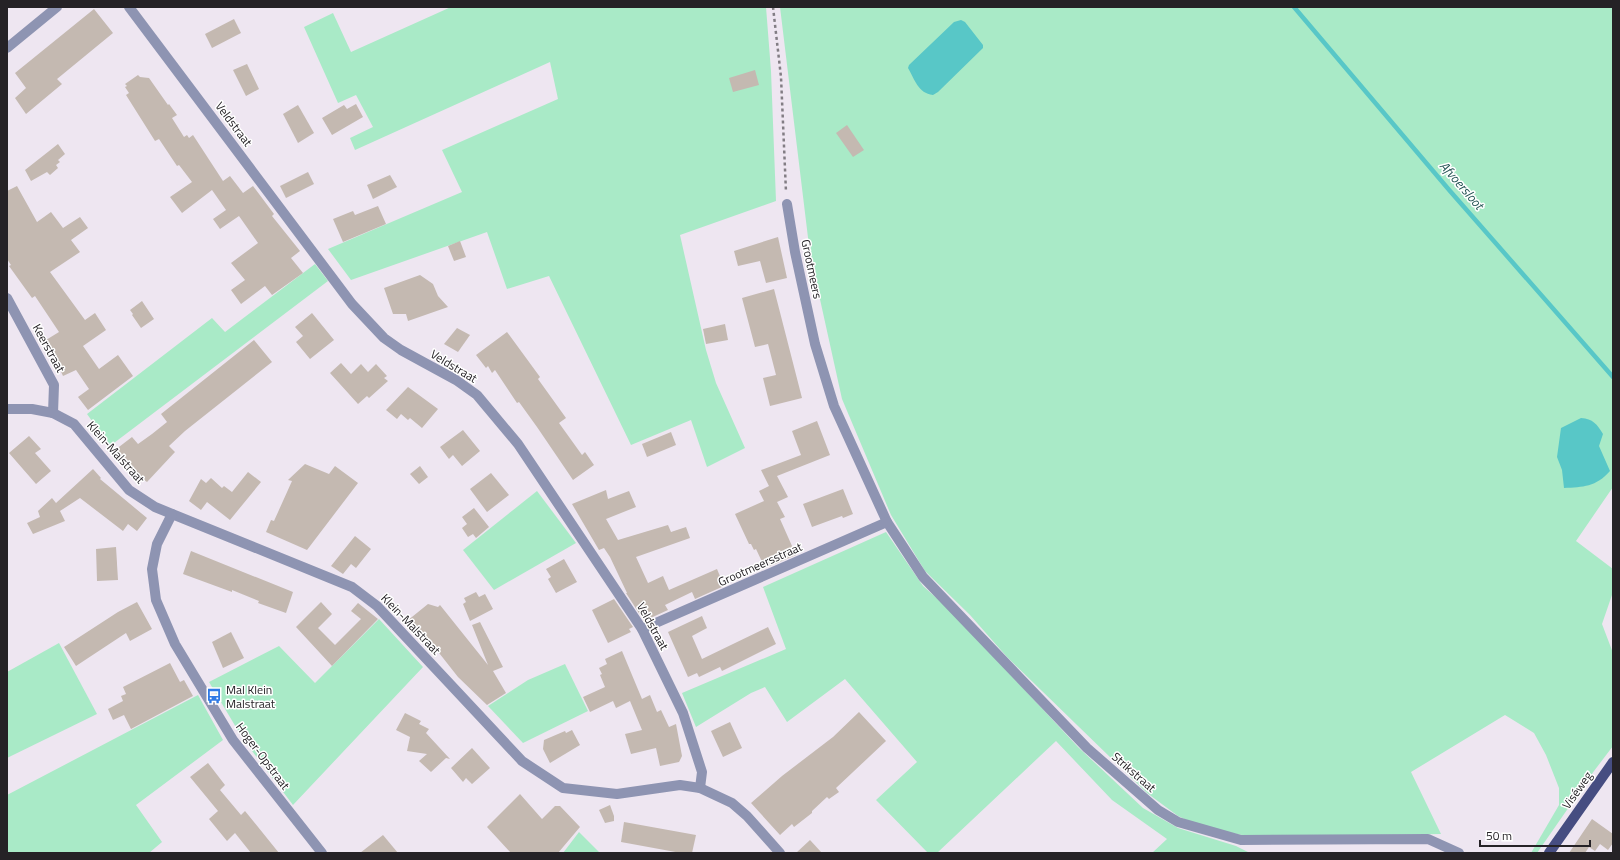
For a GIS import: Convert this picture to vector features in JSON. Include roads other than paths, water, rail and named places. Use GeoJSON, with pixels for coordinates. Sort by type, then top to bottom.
{"type":"FeatureCollection","features":[{"type":"Feature","properties":{"kind":"main road","name":"Viséweg"},"geometry":{"type":"LineString","coordinates":[[1549,853],[1613,762]]}},
{"type":"Feature","properties":{"kind":"street"},"geometry":{"type":"LineString","coordinates":[[7,48],[57,7]]}},
{"type":"Feature","properties":{"kind":"street","name":"Veldstraat"},"geometry":{"type":"LineString","coordinates":[[129,7],[352,304],[384,338],[401,350],[456,380],[477,395],[518,444],[567,514],[642,630],[685,720],[702,772],[700,788]]}},
{"type":"Feature","properties":{"kind":"street","name":"Grootmeers"},"geometry":{"type":"LineString","coordinates":[[787,204],[795,252],[815,344],[834,406],[887,522]]}},
{"type":"Feature","properties":{"kind":"street","name":"Keerstraat"},"geometry":{"type":"LineString","coordinates":[[7,298],[54,385],[53,413]]}},
{"type":"Feature","properties":{"kind":"street","name":"Klein-Malstraat"},"geometry":{"type":"LineString","coordinates":[[7,409],[32,409],[53,413],[74,424],[130,490],[155,507],[352,588],[377,606],[522,761],[563,788],[617,794],[680,785],[700,788],[732,803],[747,816],[780,853]]}},
{"type":"Feature","properties":{"kind":"street","name":"Hoger-Opstraat"},"geometry":{"type":"LineString","coordinates":[[172,514],[157,544],[152,569],[156,600],[175,644],[233,740],[322,853]]}},
{"type":"Feature","properties":{"kind":"street","name":"Grootmeersstraat"},"geometry":{"type":"LineString","coordinates":[[642,630],[887,522]]}},
{"type":"Feature","properties":{"kind":"street","name":"Strikstraat"},"geometry":{"type":"LineString","coordinates":[[887,522],[923,577],[1020,680],[1087,748],[1158,810],[1178,822],[1241,840],[1428,839],[1459,853]]}},
{"type":"Feature","properties":{"kind":"water"},"geometry":{"type":"Polygon","coordinates":[[[961,20],[965,22],[983,45],[983,48],[938,92],[933,95],[928,94],[920,89],[908,68],[909,65],[954,22],[961,20]]]}},
{"type":"Feature","properties":{"kind":"water"},"geometry":{"type":"Polygon","coordinates":[[[1581,418],[1594,423],[1599,427],[1603,434],[1599,446],[1610,471],[1600,480],[1589,485],[1564,488],[1562,470],[1557,457],[1561,428],[1581,418]]]}},
{"type":"Feature","properties":{"kind":"waterway","name":"Afvoersloot"},"geometry":{"type":"LineString","coordinates":[[1294,7],[1450,191],[1613,377]]}},
{"type":"Feature","properties":{"kind":"place","name":"Mal Klein Malstraat"},"geometry":{"type":"Point","coordinates":[214,696]}}]}
